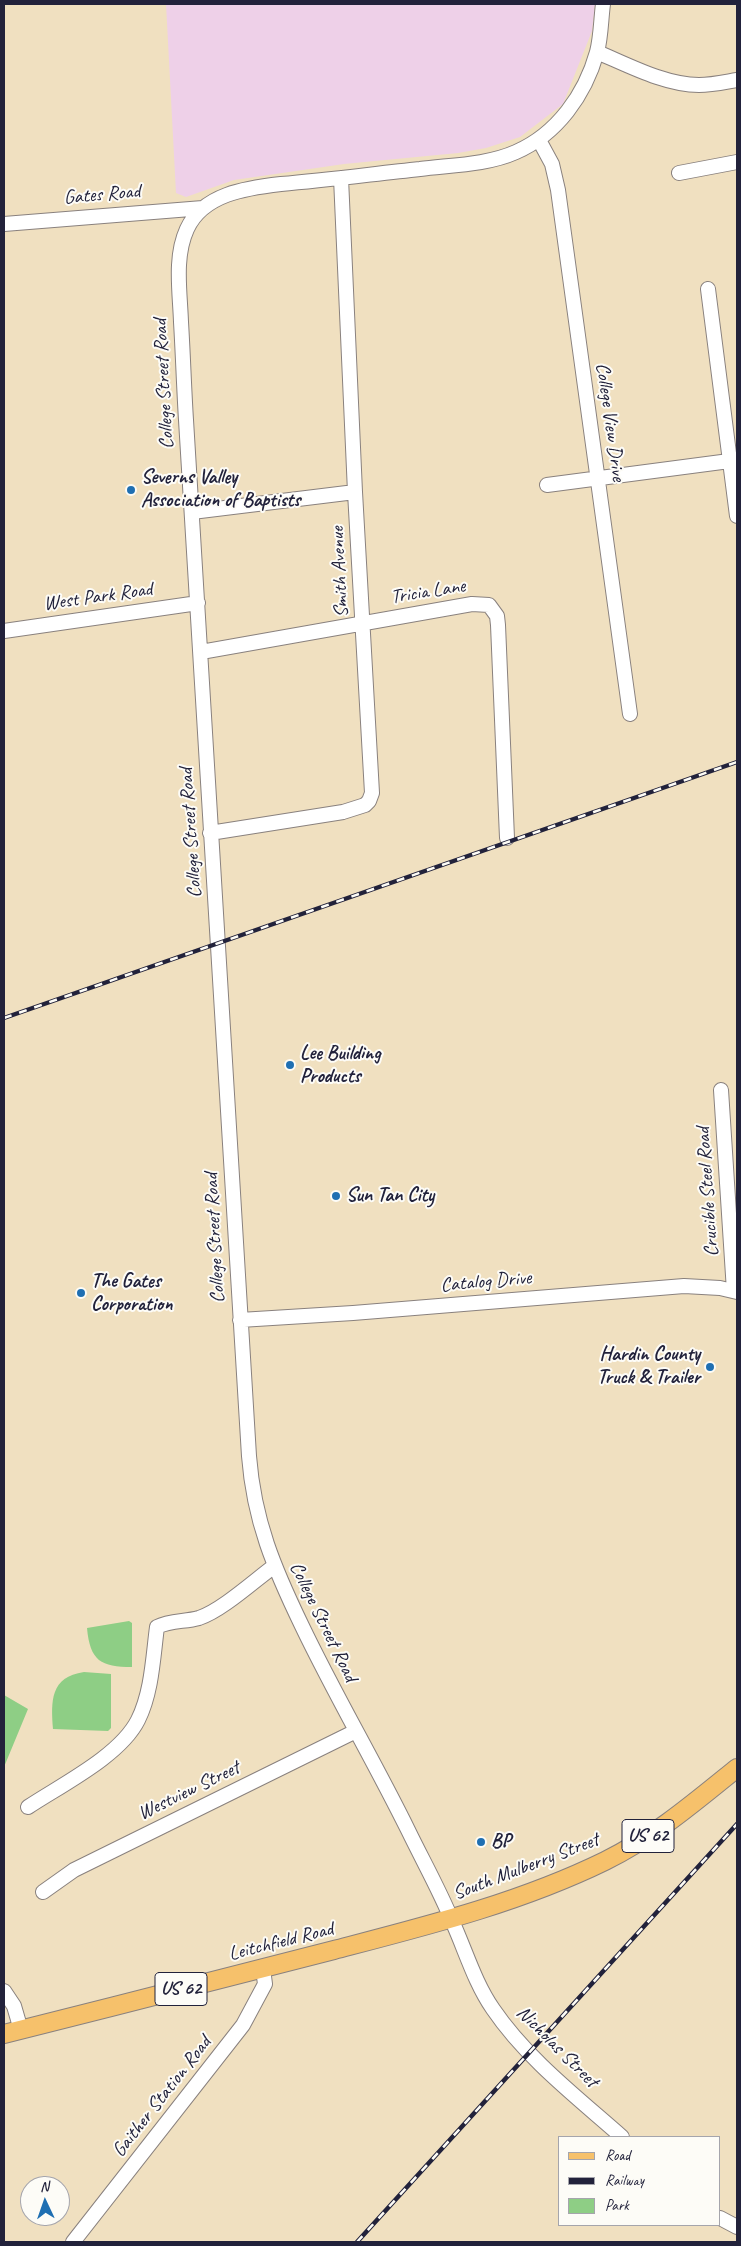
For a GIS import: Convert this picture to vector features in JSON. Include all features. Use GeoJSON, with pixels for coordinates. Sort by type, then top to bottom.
{"type":"FeatureCollection","features":[{"type":"Feature","properties":{"kind":"main road","name":"South Mulberry Street"},"geometry":{"type":"LineString","coordinates":[[452,1919],[523,1895],[605,1861],[654,1833],[700,1799],[737,1768]]}},
{"type":"Feature","properties":{"kind":"main road","name":"Leitchfield Road"},"geometry":{"type":"LineString","coordinates":[[4,2034],[452,1919]]}},
{"type":"Feature","properties":{"kind":"street","name":"College Street Road"},"geometry":{"type":"LineString","coordinates":[[452,1919],[406,1825],[318,1659],[274,1566],[262,1532],[251,1478],[186,420],[181,244],[188,227],[203,208],[214,200],[250,188],[472,163],[515,152],[539,140],[565,115],[576,100],[597,52],[602,4]]}},
{"type":"Feature","properties":{"kind":"street"},"geometry":{"type":"LineString","coordinates":[[597,52],[655,75],[687,84],[708,84],[737,80]]}},
{"type":"Feature","properties":{"kind":"street","name":"College View Drive"},"geometry":{"type":"LineString","coordinates":[[539,140],[552,164],[557,182],[630,714]]}},
{"type":"Feature","properties":{"kind":"street"},"geometry":{"type":"LineString","coordinates":[[679,173],[737,162]]}},
{"type":"Feature","properties":{"kind":"street","name":"Smith Avenue"},"geometry":{"type":"LineString","coordinates":[[210,833],[343,812],[359,808],[370,801],[372,774],[355,492],[341,178]]}},
{"type":"Feature","properties":{"kind":"street","name":"Gates Road"},"geometry":{"type":"LineString","coordinates":[[4,224],[203,208]]}},
{"type":"Feature","properties":{"kind":"street"},"geometry":{"type":"LineString","coordinates":[[708,289],[733,461],[737,516]]}},
{"type":"Feature","properties":{"kind":"street"},"geometry":{"type":"LineString","coordinates":[[547,486],[733,461]]}},
{"type":"Feature","properties":{"kind":"street"},"geometry":{"type":"LineString","coordinates":[[192,512],[355,492]]}},
{"type":"Feature","properties":{"kind":"street","name":"West Park Road"},"geometry":{"type":"LineString","coordinates":[[4,631],[198,603]]}},
{"type":"Feature","properties":{"kind":"street","name":"Tricia Lane"},"geometry":{"type":"LineString","coordinates":[[201,652],[472,604],[488,605],[493,610],[498,625],[507,838]]}},
{"type":"Feature","properties":{"kind":"street","name":"Crucible Steel Road"},"geometry":{"type":"LineString","coordinates":[[721,1090],[736,1291]]}},
{"type":"Feature","properties":{"kind":"street","name":"Catalog Drive"},"geometry":{"type":"LineString","coordinates":[[240,1320],[353,1313],[684,1286],[736,1291]]}},
{"type":"Feature","properties":{"kind":"street"},"geometry":{"type":"LineString","coordinates":[[28,1807],[104,1757],[132,1731],[146,1698],[157,1627],[165,1622],[200,1618],[228,1601],[274,1566]]}},
{"type":"Feature","properties":{"kind":"street","name":"Westview Street"},"geometry":{"type":"LineString","coordinates":[[43,1892],[74,1870],[356,1731]]}},
{"type":"Feature","properties":{"kind":"street","name":"Nicholas Street"},"geometry":{"type":"LineString","coordinates":[[452,1919],[478,1984],[493,2010],[529,2052],[621,2136]]}},
{"type":"Feature","properties":{"kind":"street","name":"Gaither Station Road"},"geometry":{"type":"LineString","coordinates":[[73,2242],[243,2025],[265,1984],[263,1969]]}},
{"type":"Feature","properties":{"kind":"street"},"geometry":{"type":"LineString","coordinates":[[4,1991],[14,2006],[21,2030]]}},
{"type":"Feature","properties":{"kind":"street"},"geometry":{"type":"LineString","coordinates":[[721,2219],[737,2227]]}},
{"type":"Feature","properties":{"kind":"shaded area"},"geometry":{"type":"Polygon","coordinates":[[[166,4],[595,4],[592,31],[563,104],[520,137],[486,148],[458,153],[344,164],[234,180],[186,197],[176,193],[166,4]]]}},
{"type":"Feature","properties":{"kind":"green space"},"geometry":{"type":"Polygon","coordinates":[[[129,1621],[132,1623],[132,1667],[112,1666],[99,1660],[91,1648],[87,1628],[129,1621]]]}},
{"type":"Feature","properties":{"kind":"green space"},"geometry":{"type":"Polygon","coordinates":[[[84,1672],[111,1674],[111,1728],[108,1731],[53,1729],[52,1709],[55,1692],[65,1679],[84,1672]]]}},
{"type":"Feature","properties":{"kind":"green space"},"geometry":{"type":"Polygon","coordinates":[[[4,1695],[28,1709],[4,1767],[4,1695]]]}},
{"type":"Feature","properties":{"kind":"railway"},"geometry":{"type":"LineString","coordinates":[[4,1018],[737,762]]}},
{"type":"Feature","properties":{"kind":"railway"},"geometry":{"type":"LineString","coordinates":[[357,2242],[737,1824]]}},
{"type":"Feature","properties":{"kind":"place","name":"Severns Valley Association of Baptists"},"geometry":{"type":"Point","coordinates":[131,490]}},
{"type":"Feature","properties":{"kind":"place","name":"Lee Building Products"},"geometry":{"type":"Point","coordinates":[290,1065]}},
{"type":"Feature","properties":{"kind":"place","name":"Sun Tan City"},"geometry":{"type":"Point","coordinates":[336,1196]}},
{"type":"Feature","properties":{"kind":"place","name":"The Gates Corporation"},"geometry":{"type":"Point","coordinates":[81,1293]}},
{"type":"Feature","properties":{"kind":"place","name":"Hardin County Truck & Trailer"},"geometry":{"type":"Point","coordinates":[710,1367]}},
{"type":"Feature","properties":{"kind":"place","name":"BP"},"geometry":{"type":"Point","coordinates":[481,1842]}}]}
